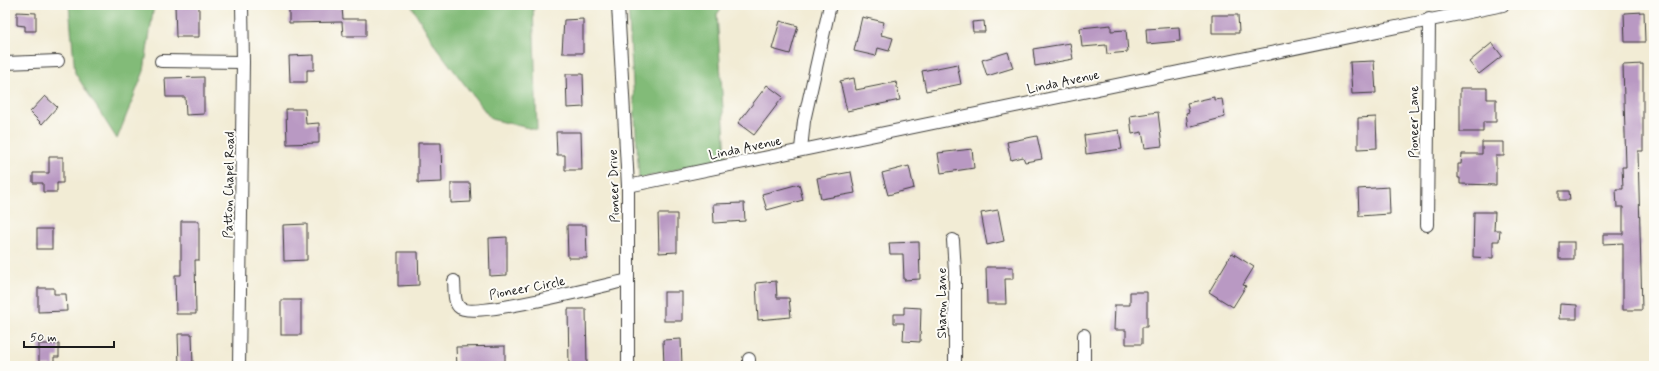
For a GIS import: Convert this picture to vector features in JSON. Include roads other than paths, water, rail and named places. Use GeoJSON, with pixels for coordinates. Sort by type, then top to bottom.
{"type":"FeatureCollection","features":[{"type":"Feature","properties":{"kind":"street","name":"Patton Chapel Road"},"geometry":{"type":"LineString","coordinates":[[239,366],[243,62],[242,5]]}},
{"type":"Feature","properties":{"kind":"street","name":"Pioneer Drive"},"geometry":{"type":"LineString","coordinates":[[618,5],[628,186],[628,366]]}},
{"type":"Feature","properties":{"kind":"street"},"geometry":{"type":"LineString","coordinates":[[800,150],[804,121],[830,5]]}},
{"type":"Feature","properties":{"kind":"street","name":"Linda Avenue"},"geometry":{"type":"LineString","coordinates":[[628,186],[1429,19],[1503,5]]}},
{"type":"Feature","properties":{"kind":"street","name":"Pioneer Lane"},"geometry":{"type":"LineString","coordinates":[[1427,225],[1429,19]]}},
{"type":"Feature","properties":{"kind":"street"},"geometry":{"type":"LineString","coordinates":[[5,63],[58,61]]}},
{"type":"Feature","properties":{"kind":"street"},"geometry":{"type":"LineString","coordinates":[[161,61],[243,62]]}},
{"type":"Feature","properties":{"kind":"street","name":"Sharon Lane"},"geometry":{"type":"LineString","coordinates":[[953,240],[955,272],[954,366]]}},
{"type":"Feature","properties":{"kind":"street","name":"Pioneer Circle"},"geometry":{"type":"LineString","coordinates":[[454,280],[456,300],[459,307],[463,310],[469,310],[508,307],[628,280]]}},
{"type":"Feature","properties":{"kind":"street"},"geometry":{"type":"LineString","coordinates":[[1084,335],[1084,366]]}}]}
